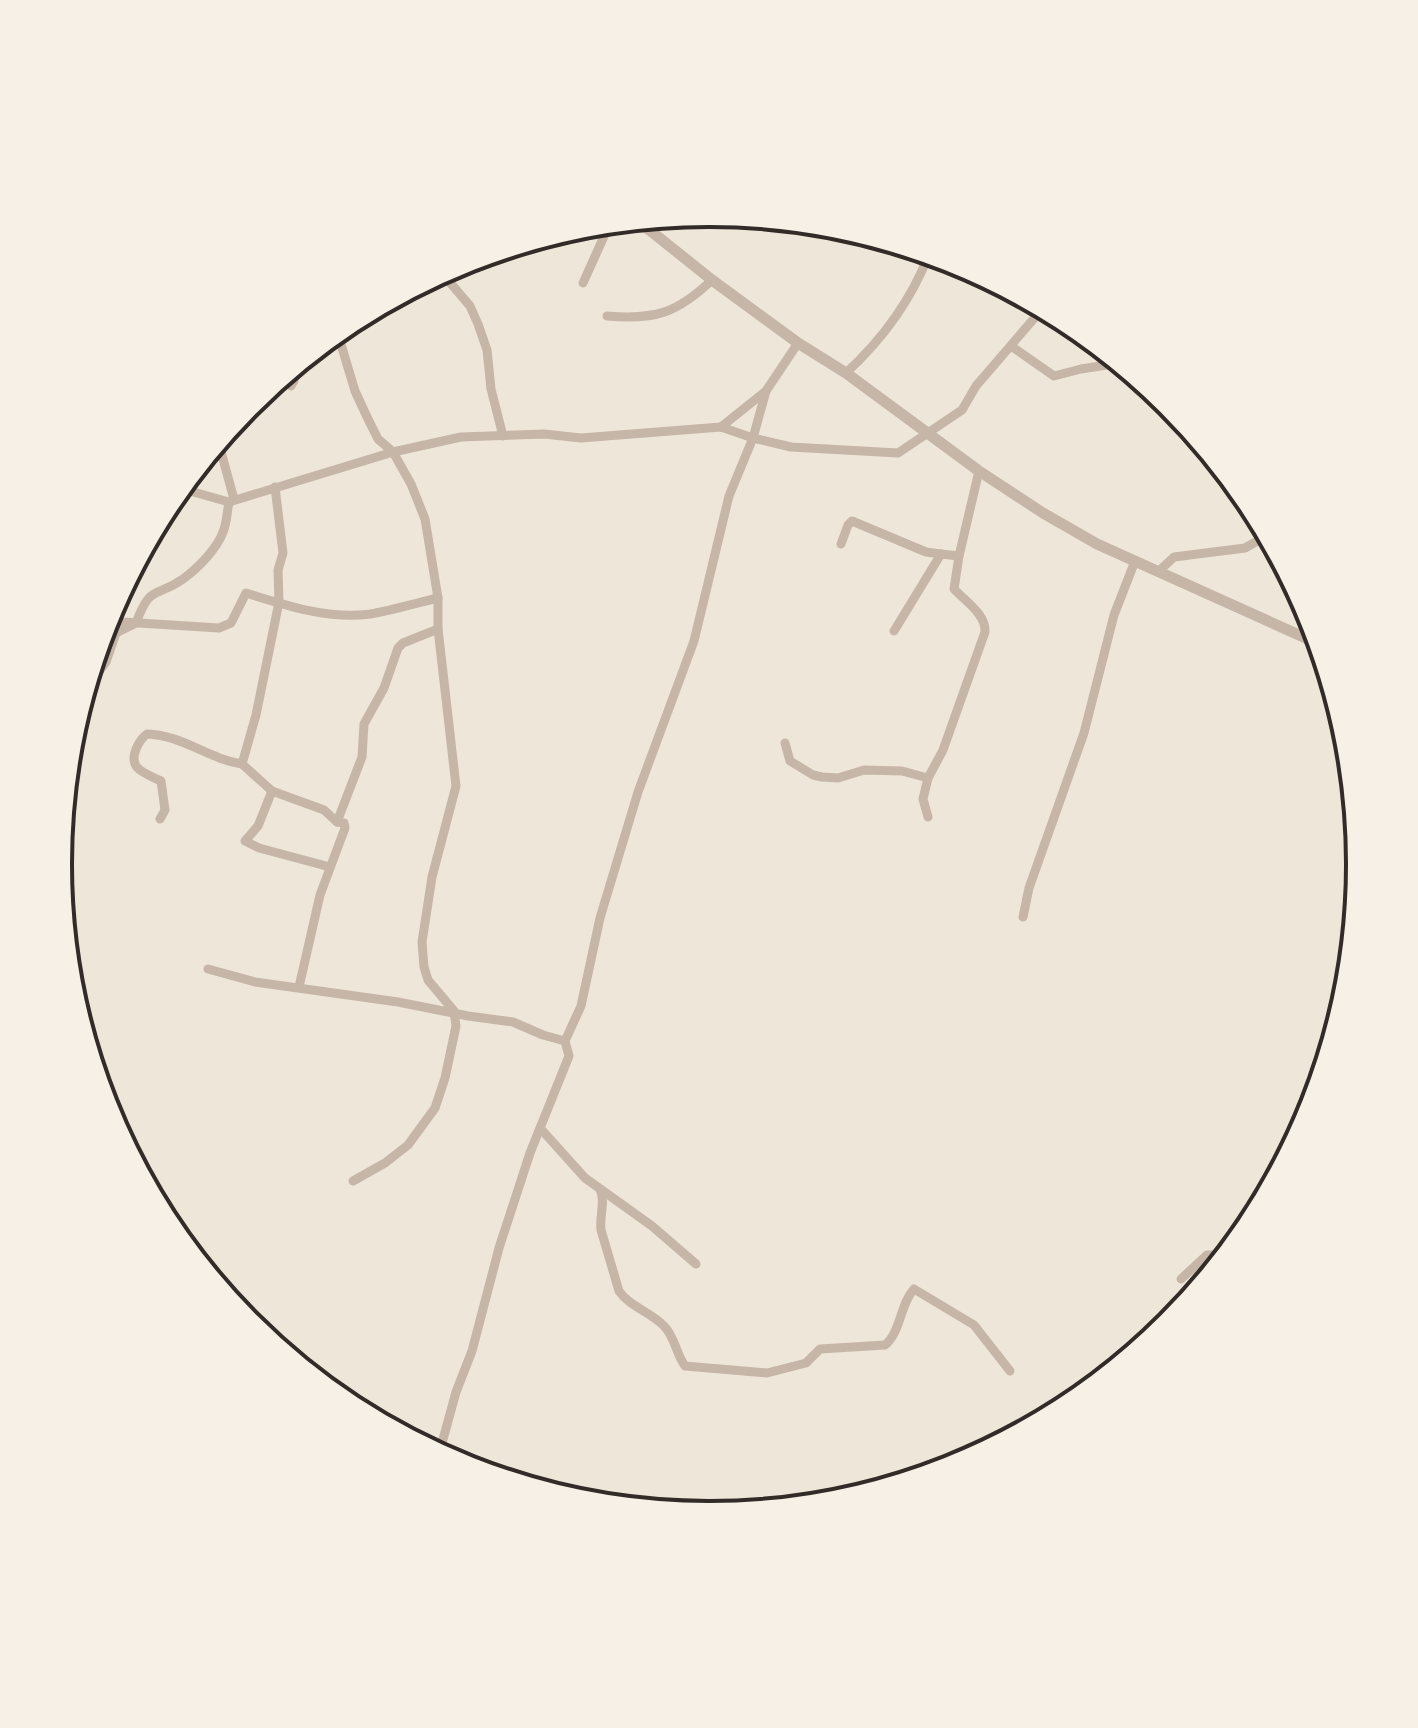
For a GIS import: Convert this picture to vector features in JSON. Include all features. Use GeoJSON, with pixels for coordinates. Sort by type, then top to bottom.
{"type":"FeatureCollection","features":[{"type":"Feature","properties":{"kind":"street"},"geometry":{"type":"LineString","coordinates":[[651,231],[798,343],[846,373],[979,471],[1043,513],[1097,544],[1304,637]]}},
{"type":"Feature","properties":{"kind":"street"},"geometry":{"type":"LineString","coordinates":[[583,283],[603,236]]}},
{"type":"Feature","properties":{"kind":"street"},"geometry":{"type":"LineString","coordinates":[[846,373],[893,322],[924,265]]}},
{"type":"Feature","properties":{"kind":"street"},"geometry":{"type":"LineString","coordinates":[[607,316],[645,318],[670,312],[690,301],[712,280]]}},
{"type":"Feature","properties":{"kind":"street"},"geometry":{"type":"LineString","coordinates":[[450,282],[470,306],[478,324],[487,350],[491,389],[503,436]]}},
{"type":"Feature","properties":{"kind":"street"},"geometry":{"type":"LineString","coordinates":[[193,491],[231,500],[393,452],[461,437],[544,434],[581,438],[721,427],[791,447],[898,453],[962,410],[976,386],[1036,317]]}},
{"type":"Feature","properties":{"kind":"street"},"geometry":{"type":"LineString","coordinates":[[721,427],[766,391],[798,343]]}},
{"type":"Feature","properties":{"kind":"street"},"geometry":{"type":"LineString","coordinates":[[341,344],[362,405],[378,439],[393,452],[411,484],[425,519],[438,598],[438,629],[456,786],[432,877],[422,942],[428,980],[454,1011],[456,1026],[445,1078],[435,1108],[408,1145],[385,1163],[353,1181]]}},
{"type":"Feature","properties":{"kind":"street"},"geometry":{"type":"LineString","coordinates":[[1011,346],[1054,376],[1105,365]]}},
{"type":"Feature","properties":{"kind":"street"},"geometry":{"type":"LineString","coordinates":[[291,386],[294,381]]}},
{"type":"Feature","properties":{"kind":"street"},"geometry":{"type":"LineString","coordinates":[[442,1442],[456,1392],[472,1351],[499,1248],[540,1128],[569,1056],[565,1041],[581,1006],[600,918],[638,792],[694,641],[729,496],[753,438],[766,391]]}},
{"type":"Feature","properties":{"kind":"street"},"geometry":{"type":"LineString","coordinates":[[104,664],[116,633],[136,623],[144,602],[151,594],[182,580],[217,543],[224,531],[231,500],[221,455]]}},
{"type":"Feature","properties":{"kind":"street"},"geometry":{"type":"LineString","coordinates":[[928,817],[923,799],[928,778],[943,750],[985,632],[981,616],[954,589],[979,471]]}},
{"type":"Feature","properties":{"kind":"street"},"geometry":{"type":"LineString","coordinates":[[242,764],[256,715],[279,602],[278,570],[283,553],[275,487]]}},
{"type":"Feature","properties":{"kind":"street"},"geometry":{"type":"LineString","coordinates":[[841,544],[852,521],[926,552],[959,556]]}},
{"type":"Feature","properties":{"kind":"street"},"geometry":{"type":"LineString","coordinates":[[1159,571],[1174,557],[1245,548],[1258,541]]}},
{"type":"Feature","properties":{"kind":"street"},"geometry":{"type":"LineString","coordinates":[[894,631],[941,554]]}},
{"type":"Feature","properties":{"kind":"street"},"geometry":{"type":"LineString","coordinates":[[1023,917],[1029,888],[1084,733],[1114,615],[1135,561]]}},
{"type":"Feature","properties":{"kind":"street"},"geometry":{"type":"LineString","coordinates":[[120,621],[224,627],[231,623],[241,607],[244,593],[318,613],[368,614],[438,598]]}},
{"type":"Feature","properties":{"kind":"street"},"geometry":{"type":"LineString","coordinates":[[337,822],[362,757],[364,724],[384,688],[398,648],[438,629]]}},
{"type":"Feature","properties":{"kind":"street"},"geometry":{"type":"LineString","coordinates":[[160,819],[165,810],[161,781],[134,762],[138,745],[147,734],[183,740],[224,762],[242,764],[272,791],[324,810],[337,822],[344,823],[345,828],[320,895],[299,987]]}},
{"type":"Feature","properties":{"kind":"street"},"geometry":{"type":"LineString","coordinates":[[785,743],[790,761],[813,775],[838,778],[864,770],[902,771],[928,778]]}},
{"type":"Feature","properties":{"kind":"street"},"geometry":{"type":"LineString","coordinates":[[272,791],[258,826],[245,841],[259,848],[330,867]]}},
{"type":"Feature","properties":{"kind":"street"},"geometry":{"type":"LineString","coordinates":[[208,969],[255,982],[513,1022],[565,1041]]}},
{"type":"Feature","properties":{"kind":"street"},"geometry":{"type":"LineString","coordinates":[[540,1128],[585,1178],[652,1226],[696,1264]]}},
{"type":"Feature","properties":{"kind":"street"},"geometry":{"type":"LineString","coordinates":[[600,1189],[604,1198],[599,1220],[619,1291],[624,1299],[662,1323],[685,1366],[767,1373],[806,1363],[820,1349],[885,1345],[893,1336],[910,1292],[914,1289],[974,1325],[1010,1371]]}},
{"type":"Feature","properties":{"kind":"street"},"geometry":{"type":"LineString","coordinates":[[1181,1279],[1207,1255],[1212,1255]]}}]}
